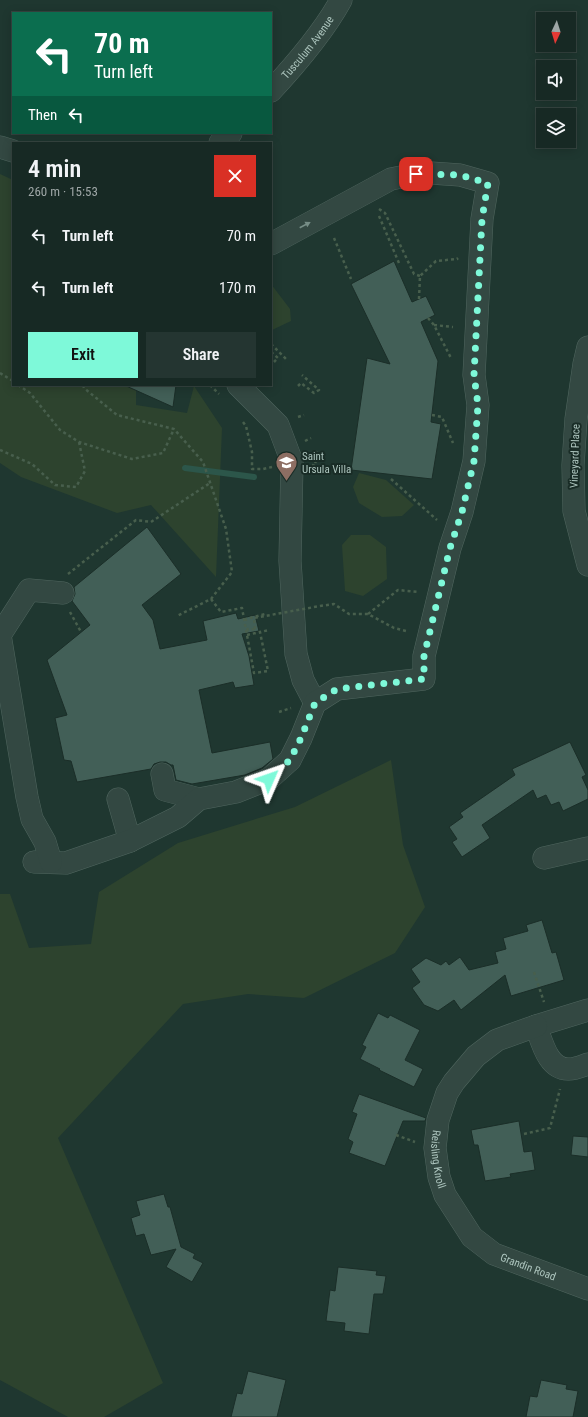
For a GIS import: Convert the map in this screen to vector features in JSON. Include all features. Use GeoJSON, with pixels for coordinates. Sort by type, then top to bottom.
{"type":"FeatureCollection","features":[{"type":"Feature","properties":{"kind":"street","name":"Tusculum Avenue"},"geometry":{"type":"LineString","coordinates":[[272,91],[294,66],[334,12],[341,0]]}},
{"type":"Feature","properties":{"kind":"street"},"geometry":{"type":"LineString","coordinates":[[221,142],[230,134]]}},
{"type":"Feature","properties":{"kind":"street"},"geometry":{"type":"LineString","coordinates":[[0,147],[12,151]]}},
{"type":"Feature","properties":{"kind":"street"},"geometry":{"type":"LineString","coordinates":[[162,774],[165,790],[199,799],[236,792],[269,779],[290,760],[301,738],[315,703],[337,689],[424,679],[424,656],[450,548],[462,512],[474,461],[478,405],[474,375],[482,219],[488,183],[460,175],[431,173],[416,174],[391,180],[272,243]]}},
{"type":"Feature","properties":{"kind":"street","name":"Vineyard Place"},"geometry":{"type":"LineString","coordinates":[[588,347],[576,419],[573,465],[574,511],[588,565]]}},
{"type":"Feature","properties":{"kind":"street"},"geometry":{"type":"LineString","coordinates":[[230,391],[278,425],[292,462],[290,561],[296,654],[302,680],[315,703]]}},
{"type":"Feature","properties":{"kind":"street"},"geometry":{"type":"LineString","coordinates":[[60,598],[29,590],[0,635],[27,797],[32,819],[45,842],[42,862],[66,863],[130,841],[178,817],[199,799]]}},
{"type":"Feature","properties":{"kind":"street"},"geometry":{"type":"LineString","coordinates":[[118,799],[130,841]]}},
{"type":"Feature","properties":{"kind":"street"},"geometry":{"type":"LineString","coordinates":[[544,858],[588,848]]}},
{"type":"Feature","properties":{"kind":"street","name":"Reisling Knoll"},"geometry":{"type":"LineString","coordinates":[[472,1237],[445,1195],[439,1177],[435,1148],[438,1120],[447,1094],[454,1082],[476,1056],[497,1040],[588,1010]]}},
{"type":"Feature","properties":{"kind":"street"},"geometry":{"type":"LineString","coordinates":[[543,1024],[549,1057],[558,1067],[571,1069],[588,1064]]}},
{"type":"Feature","properties":{"kind":"street","name":"Grandin Road"},"geometry":{"type":"LineString","coordinates":[[472,1237],[494,1254],[588,1289]]}},
{"type":"Feature","properties":{"kind":"path"},"geometry":{"type":"LineString","coordinates":[[385,213],[414,274],[420,276]]}},
{"type":"Feature","properties":{"kind":"path"},"geometry":{"type":"LineString","coordinates":[[379,216],[399,263]]}},
{"type":"Feature","properties":{"kind":"path"},"geometry":{"type":"LineString","coordinates":[[334,238],[351,279]]}},
{"type":"Feature","properties":{"kind":"path"},"geometry":{"type":"LineString","coordinates":[[419,299],[420,276],[436,261],[457,259]]}},
{"type":"Feature","properties":{"kind":"path"},"geometry":{"type":"LineString","coordinates":[[428,318],[434,325],[451,358]]}},
{"type":"Feature","properties":{"kind":"path"},"geometry":{"type":"LineString","coordinates":[[434,325],[453,326]]}},
{"type":"Feature","properties":{"kind":"path"},"geometry":{"type":"LineString","coordinates":[[272,345],[286,359]]}},
{"type":"Feature","properties":{"kind":"path"},"geometry":{"type":"LineString","coordinates":[[272,353],[278,358],[274,362]]}},
{"type":"Feature","properties":{"kind":"path"},"geometry":{"type":"LineString","coordinates":[[0,373],[12,380]]}},
{"type":"Feature","properties":{"kind":"path"},"geometry":{"type":"LineString","coordinates":[[298,386],[301,383],[314,394],[319,390],[302,375]]}},
{"type":"Feature","properties":{"kind":"path"},"geometry":{"type":"LineString","coordinates":[[20,386],[30,393],[60,430],[79,442],[132,459],[163,453],[174,429]]}},
{"type":"Feature","properties":{"kind":"path"},"geometry":{"type":"LineString","coordinates":[[83,386],[117,415],[174,429],[203,462],[226,529],[232,572],[211,599],[177,616]]}},
{"type":"Feature","properties":{"kind":"path"},"geometry":{"type":"LineString","coordinates":[[213,386],[230,391]]}},
{"type":"Feature","properties":{"kind":"path"},"geometry":{"type":"LineString","coordinates":[[432,415],[442,417],[454,444]]}},
{"type":"Feature","properties":{"kind":"path"},"geometry":{"type":"LineString","coordinates":[[242,420],[246,426],[252,452],[252,469],[263,470],[292,462]]}},
{"type":"Feature","properties":{"kind":"path"},"geometry":{"type":"LineString","coordinates":[[0,450],[32,464],[55,485],[76,487],[85,471],[79,442]]}},
{"type":"Feature","properties":{"kind":"path"},"geometry":{"type":"LineString","coordinates":[[315,466],[317,452]]}},
{"type":"Feature","properties":{"kind":"path"},"geometry":{"type":"LineString","coordinates":[[392,479],[439,522]]}},
{"type":"Feature","properties":{"kind":"path"},"geometry":{"type":"LineString","coordinates":[[81,632],[60,598],[136,520],[151,522],[210,483]]}},
{"type":"Feature","properties":{"kind":"path"},"geometry":{"type":"LineString","coordinates":[[368,614],[398,590],[418,592]]}},
{"type":"Feature","properties":{"kind":"path"},"geometry":{"type":"LineString","coordinates":[[211,599],[221,612],[242,608],[254,673],[268,671],[260,632]]}},
{"type":"Feature","properties":{"kind":"path"},"geometry":{"type":"LineString","coordinates":[[265,614],[246,619],[248,630],[255,628],[254,618],[334,604],[349,614],[368,614],[394,628],[406,631]]}},
{"type":"Feature","properties":{"kind":"path"},"geometry":{"type":"LineString","coordinates":[[247,634],[269,630]]}},
{"type":"Feature","properties":{"kind":"path"},"geometry":{"type":"LineString","coordinates":[[534,972],[543,1024]]}},
{"type":"Feature","properties":{"kind":"path"},"geometry":{"type":"LineString","coordinates":[[524,1134],[550,1128],[565,1069]]}},
{"type":"Feature","properties":{"kind":"green space"},"geometry":{"type":"Polygon","coordinates":[[[0,174],[12,180],[12,386],[136,386],[136,405],[187,413],[194,386],[222,428],[216,577],[151,505],[117,513],[21,477],[0,463],[0,174]]]}},
{"type":"Feature","properties":{"kind":"green space"},"geometry":{"type":"Polygon","coordinates":[[[272,285],[290,309],[291,321],[272,330],[272,285]]]}},
{"type":"Feature","properties":{"kind":"green space"},"geometry":{"type":"Polygon","coordinates":[[[359,473],[386,480],[414,505],[402,516],[382,517],[359,503],[353,487],[359,473]]]}},
{"type":"Feature","properties":{"kind":"green space"},"geometry":{"type":"Polygon","coordinates":[[[351,535],[370,535],[386,547],[387,579],[363,596],[345,591],[342,545],[351,535]]]}},
{"type":"Feature","properties":{"kind":"green space"},"geometry":{"type":"Polygon","coordinates":[[[391,760],[403,845],[425,907],[395,953],[304,998],[248,994],[183,1004],[58,1138],[163,1383],[104,1417],[68,1417],[0,1380],[0,894],[10,894],[29,948],[91,944],[99,892],[178,843],[295,807],[391,760]]]}},
{"type":"Feature","properties":{"kind":"building"},"geometry":{"type":"Polygon","coordinates":[[[394,261],[412,302],[426,296],[435,315],[421,322],[438,361],[431,422],[441,424],[432,479],[351,470],[367,358],[390,364],[351,284],[394,261]]]}},
{"type":"Feature","properties":{"kind":"building"},"geometry":{"type":"Polygon","coordinates":[[[126,386],[176,386],[173,407],[126,386]]]}},
{"type":"Feature","properties":{"kind":"building"},"geometry":{"type":"Polygon","coordinates":[[[147,527],[181,574],[142,605],[153,620],[160,649],[207,640],[203,621],[236,613],[238,619],[255,615],[259,631],[242,634],[249,656],[254,685],[235,688],[233,682],[199,690],[212,753],[270,742],[273,759],[262,768],[245,775],[192,784],[176,780],[173,765],[166,762],[160,762],[154,764],[151,769],[77,782],[71,761],[64,760],[55,718],[67,715],[47,660],[90,625],[72,601],[75,594],[74,587],[147,527]]]}},
{"type":"Feature","properties":{"kind":"building"},"geometry":{"type":"Polygon","coordinates":[[[570,742],[586,775],[582,777],[588,790],[588,799],[563,811],[559,802],[551,805],[546,795],[537,799],[533,790],[482,825],[490,838],[462,857],[452,842],[457,839],[449,827],[463,817],[460,813],[515,775],[512,769],[570,742]]]}},
{"type":"Feature","properties":{"kind":"building"},"geometry":{"type":"Polygon","coordinates":[[[542,920],[552,953],[556,952],[564,980],[511,996],[505,975],[461,1010],[454,1000],[438,1011],[424,1005],[412,988],[420,982],[411,969],[426,958],[441,965],[446,961],[449,965],[460,957],[469,970],[498,963],[495,952],[506,949],[503,938],[528,931],[526,925],[542,920]]]}},
{"type":"Feature","properties":{"kind":"building"},"geometry":{"type":"Polygon","coordinates":[[[378,1013],[388,1018],[390,1015],[420,1030],[405,1060],[423,1069],[414,1087],[360,1059],[366,1047],[362,1045],[378,1013]]]}},
{"type":"Feature","properties":{"kind":"building"},"geometry":{"type":"Polygon","coordinates":[[[359,1094],[426,1118],[425,1121],[403,1121],[385,1166],[349,1153],[353,1142],[348,1139],[357,1114],[352,1112],[359,1094]]]}},
{"type":"Feature","properties":{"kind":"building"},"geometry":{"type":"Polygon","coordinates":[[[519,1121],[524,1152],[532,1151],[535,1170],[510,1174],[511,1177],[485,1181],[478,1145],[474,1145],[471,1130],[519,1121]]]}},
{"type":"Feature","properties":{"kind":"building"},"geometry":{"type":"Polygon","coordinates":[[[573,1136],[588,1137],[588,1157],[571,1155],[573,1136]]]}},
{"type":"Feature","properties":{"kind":"building"},"geometry":{"type":"Polygon","coordinates":[[[164,1194],[168,1207],[170,1207],[181,1247],[195,1254],[193,1258],[203,1263],[192,1282],[166,1267],[176,1249],[151,1255],[144,1234],[136,1236],[131,1218],[140,1215],[136,1201],[164,1194]]]}},
{"type":"Feature","properties":{"kind":"building"},"geometry":{"type":"Polygon","coordinates":[[[338,1267],[377,1271],[376,1275],[386,1276],[383,1294],[374,1294],[369,1334],[344,1331],[345,1323],[326,1321],[330,1290],[335,1291],[338,1267]]]}},
{"type":"Feature","properties":{"kind":"building"},"geometry":{"type":"Polygon","coordinates":[[[248,1371],[286,1380],[277,1417],[231,1417],[237,1393],[242,1394],[248,1371]]]}},
{"type":"Feature","properties":{"kind":"building"},"geometry":{"type":"Polygon","coordinates":[[[541,1380],[567,1385],[566,1389],[578,1391],[573,1417],[526,1417],[530,1396],[537,1397],[541,1380]]]}},
{"type":"Feature","properties":{"kind":"waterway"},"geometry":{"type":"LineString","coordinates":[[185,468],[254,477]]}},
{"type":"Feature","properties":{"kind":"place","name":"Saint Ursula Villa"},"geometry":{"type":"Point","coordinates":[287,482]}},
{"type":"Feature","properties":{"kind":"route"},"geometry":{"type":"LineString","coordinates":[[269,779],[290,760],[301,738],[315,703],[337,689],[424,679],[424,656],[450,548],[462,512],[474,461],[478,405],[474,375],[482,219],[488,183],[460,175],[431,173],[416,174]]}}]}
